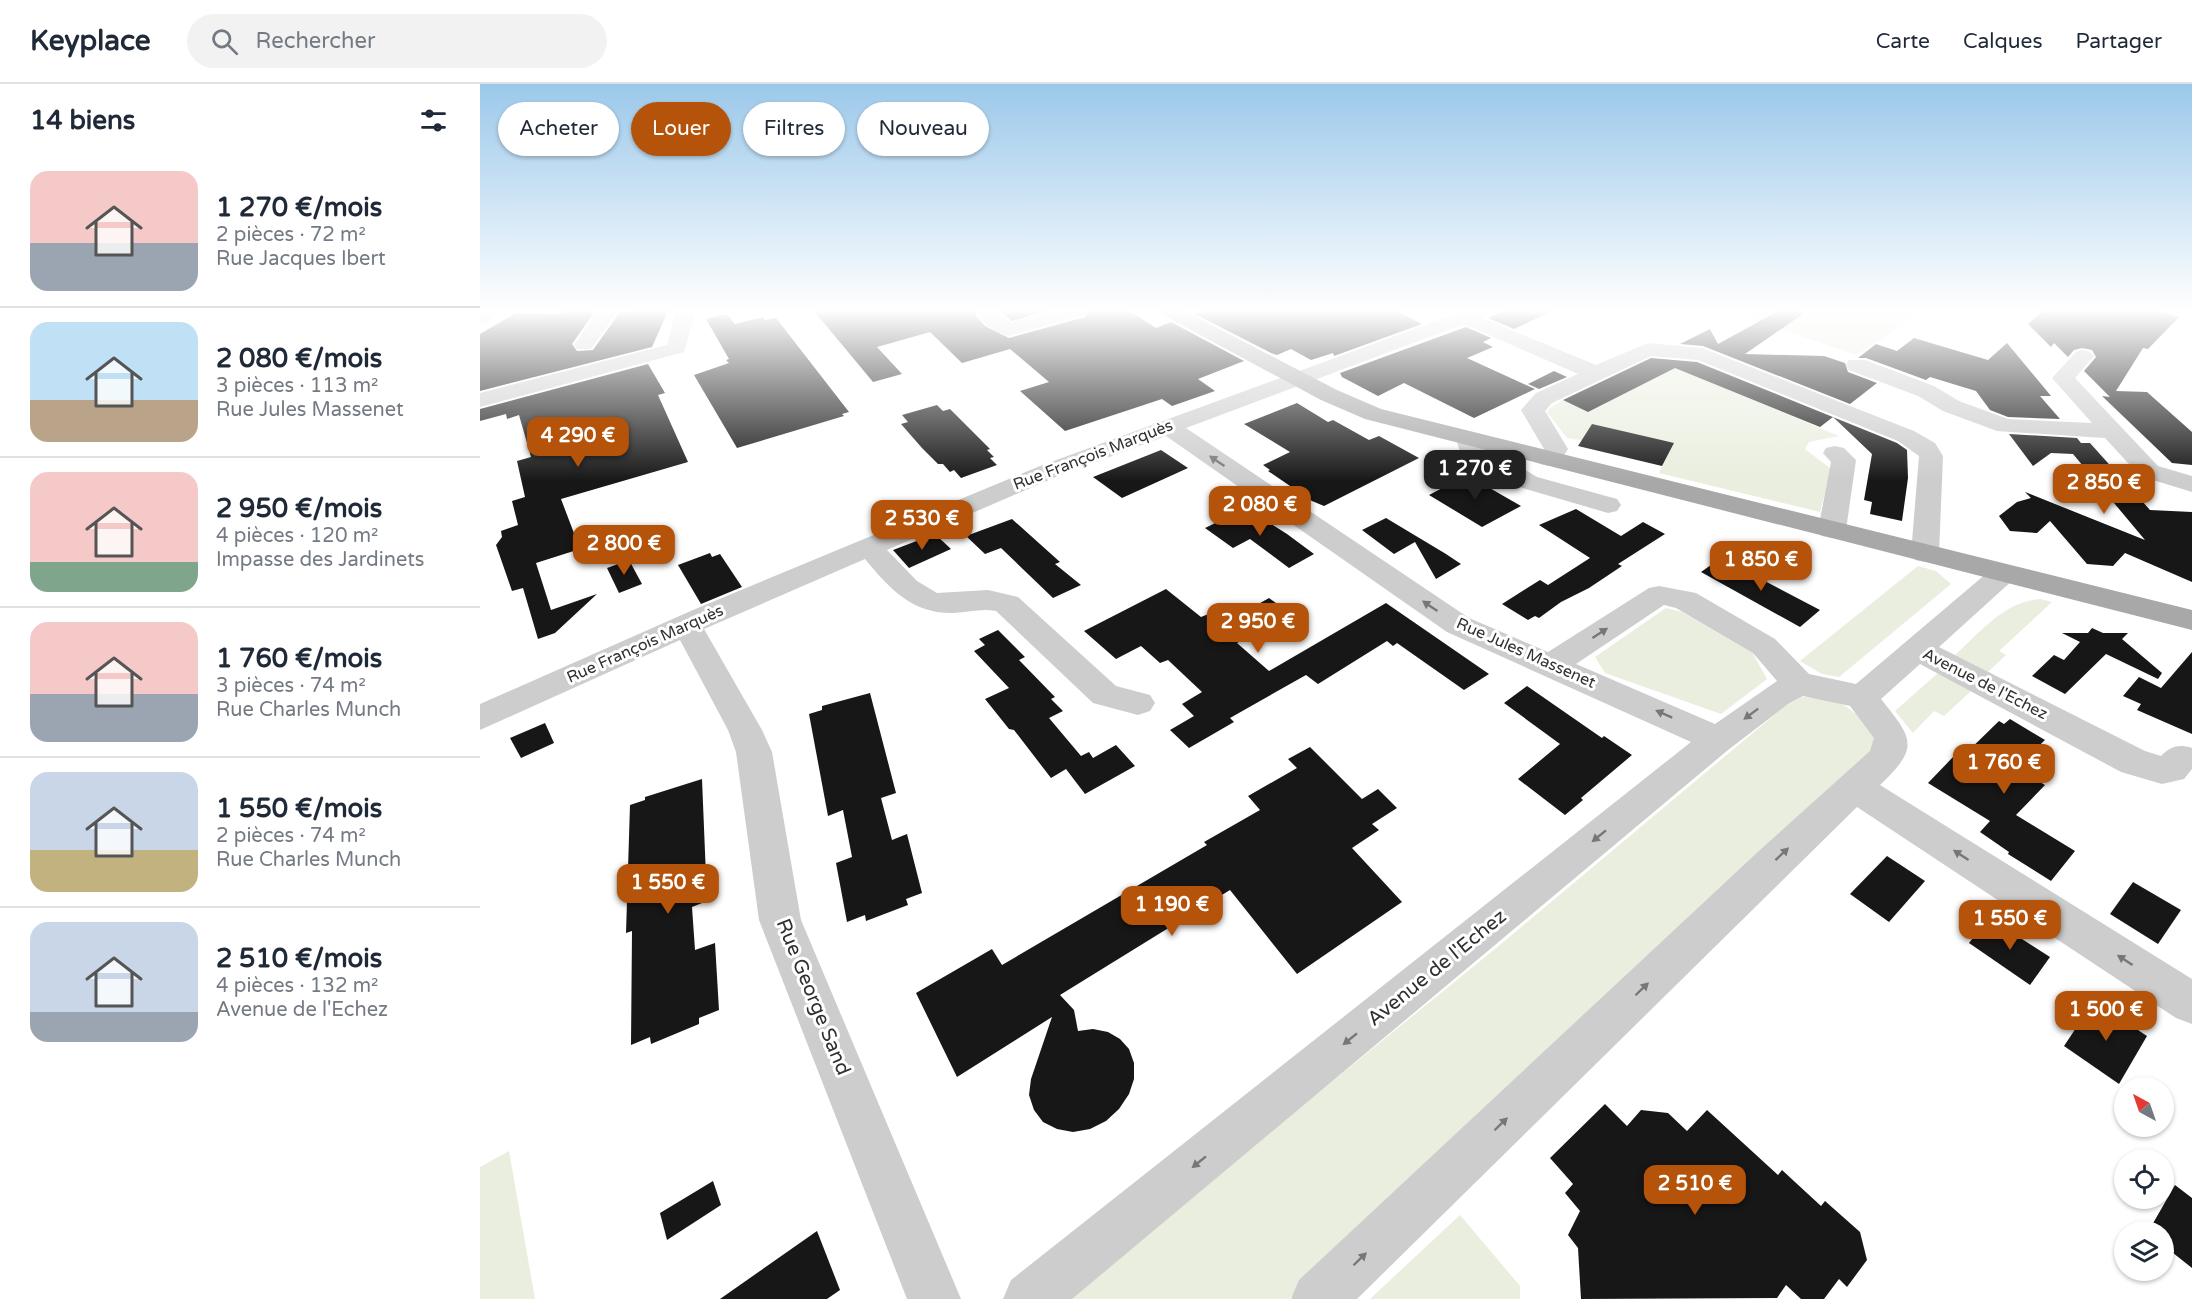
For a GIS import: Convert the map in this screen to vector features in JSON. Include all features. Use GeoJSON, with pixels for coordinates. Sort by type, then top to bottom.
{"type":"FeatureCollection","features":[{"type":"Feature","properties":{"kind":"main road"},"geometry":{"type":"LineString","coordinates":[[1277,368],[1373,414],[2192,620]]}},
{"type":"Feature","properties":{"kind":"street"},"geometry":{"type":"LineString","coordinates":[[480,400],[607,368]]}},
{"type":"Feature","properties":{"kind":"street","name":"Rue François Marquès"},"geometry":{"type":"LineString","coordinates":[[480,718],[687,625],[1049,471],[1325,368]]}},
{"type":"Feature","properties":{"kind":"street"},"geometry":{"type":"LineString","coordinates":[[1584,368],[1595,373]]}},
{"type":"Feature","properties":{"kind":"street"},"geometry":{"type":"LineString","coordinates":[[1549,459],[1556,449],[1533,410],[1544,398],[1607,368]]}},
{"type":"Feature","properties":{"kind":"street"},"geometry":{"type":"LineString","coordinates":[[1736,368],[1906,436],[1926,448],[1931,456],[1925,554]]}},
{"type":"Feature","properties":{"kind":"street"},"geometry":{"type":"LineString","coordinates":[[1864,368],[1926,391],[1951,406],[2005,426],[2109,431]]}},
{"type":"Feature","properties":{"kind":"street"},"geometry":{"type":"LineString","coordinates":[[2072,368],[2063,378],[2109,431],[2149,471],[2192,484]]}},
{"type":"Feature","properties":{"kind":"street","name":"Rue Jules Massenet"},"geometry":{"type":"LineString","coordinates":[[1167,426],[1458,625],[1697,729],[1716,741]]}},
{"type":"Feature","properties":{"kind":"street"},"geometry":{"type":"LineString","coordinates":[[1468,439],[1469,447],[1528,482],[1608,505]]}},
{"type":"Feature","properties":{"kind":"street"},"geometry":{"type":"LineString","coordinates":[[1832,530],[1844,460],[1834,453]]}},
{"type":"Feature","properties":{"kind":"street"},"geometry":{"type":"LineString","coordinates":[[869,546],[907,588],[927,603],[955,603],[987,598],[1007,604],[1105,695],[1138,703]]}},
{"type":"Feature","properties":{"kind":"street","name":"Avenue de l'Echez"},"geometry":{"type":"LineString","coordinates":[[1862,698],[2004,573]]}},
{"type":"Feature","properties":{"kind":"street"},"geometry":{"type":"LineString","coordinates":[[1318,1299],[1854,787],[1884,761],[1891,749],[1891,736],[1862,698],[1829,688],[1799,684],[1764,645],[1685,600],[1659,595],[1551,665]]}},
{"type":"Feature","properties":{"kind":"street","name":"Rue George Sand"},"geometry":{"type":"LineString","coordinates":[[687,625],[746,730],[754,752],[780,920],[934,1299]]}},
{"type":"Feature","properties":{"kind":"street","name":"Avenue de l'Echez"},"geometry":{"type":"LineString","coordinates":[[1917,649],[2134,762],[2162,770],[2171,769],[2181,758]]}},
{"type":"Feature","properties":{"kind":"street","name":"Avenue de l'Echez"},"geometry":{"type":"LineString","coordinates":[[1030,1299],[1716,741],[1776,696],[1799,684]]}},
{"type":"Feature","properties":{"kind":"street"},"geometry":{"type":"LineString","coordinates":[[1854,787],[2192,1003]]}},
{"type":"Feature","properties":{"kind":"green space"},"geometry":{"type":"Polygon","coordinates":[[[1676,368],[1839,436],[1809,442],[1805,449],[1831,469],[1820,512],[1659,473],[1674,443],[1647,439],[1581,440],[1567,438],[1547,412],[1563,400],[1586,411],[1676,368]]]}},
{"type":"Feature","properties":{"kind":"green space"},"geometry":{"type":"Polygon","coordinates":[[[1918,566],[1936,571],[1951,584],[1839,677],[1822,674],[1800,661],[1918,566]]]}},
{"type":"Feature","properties":{"kind":"green space"},"geometry":{"type":"Polygon","coordinates":[[[2040,599],[2052,602],[1999,651],[2006,655],[1988,672],[1955,655],[2004,612],[2027,601],[2040,599]]]}},
{"type":"Feature","properties":{"kind":"green space"},"geometry":{"type":"Polygon","coordinates":[[[1666,608],[1682,612],[1752,652],[1767,679],[1721,714],[1605,673],[1595,657],[1666,608]]]}},
{"type":"Feature","properties":{"kind":"green space"},"geometry":{"type":"Polygon","coordinates":[[[1938,673],[1972,690],[1944,716],[1934,711],[1913,733],[1895,711],[1938,673]]]}},
{"type":"Feature","properties":{"kind":"green space"},"geometry":{"type":"Polygon","coordinates":[[[1802,697],[1830,700],[1855,713],[1879,742],[1872,757],[1289,1299],[1065,1299],[1501,944],[1785,706],[1802,697]]]}},
{"type":"Feature","properties":{"kind":"green space"},"geometry":{"type":"Polygon","coordinates":[[[509,1151],[535,1299],[480,1299],[480,1167],[509,1151]]]}},
{"type":"Feature","properties":{"kind":"green space"},"geometry":{"type":"Polygon","coordinates":[[[1460,1215],[1520,1286],[1520,1299],[1370,1299],[1460,1215]]]}},
{"type":"Feature","properties":{"kind":"building"},"geometry":{"type":"Polygon","coordinates":[[[480,368],[571,368],[480,391],[480,368]]]}},
{"type":"Feature","properties":{"kind":"building"},"geometry":{"type":"Polygon","coordinates":[[[634,368],[650,368],[665,393],[658,395],[688,462],[561,499],[580,549],[536,563],[551,610],[597,594],[555,633],[538,639],[523,588],[512,591],[496,545],[502,537],[501,531],[518,525],[512,501],[525,497],[517,461],[531,457],[519,415],[507,419],[506,414],[480,421],[480,409],[634,368]]]}},
{"type":"Feature","properties":{"kind":"building"},"geometry":{"type":"Polygon","coordinates":[[[715,368],[815,368],[849,412],[842,414],[844,416],[737,448],[694,375],[715,368]]]}},
{"type":"Feature","properties":{"kind":"building"},"geometry":{"type":"Polygon","coordinates":[[[861,368],[896,368],[902,374],[873,382],[861,368]]]}},
{"type":"Feature","properties":{"kind":"building"},"geometry":{"type":"Polygon","coordinates":[[[1032,368],[1227,368],[1198,379],[1215,391],[1172,406],[1162,399],[1065,431],[1020,391],[1049,382],[1032,368]]]}},
{"type":"Feature","properties":{"kind":"building"},"geometry":{"type":"Polygon","coordinates":[[[1355,368],[1488,368],[1535,389],[1474,418],[1404,383],[1378,396],[1342,377],[1340,373],[1355,368]]]}},
{"type":"Feature","properties":{"kind":"building"},"geometry":{"type":"Polygon","coordinates":[[[1631,368],[1711,368],[1833,417],[1820,427],[1675,368],[1588,412],[1563,400],[1631,368]]]}},
{"type":"Feature","properties":{"kind":"building"},"geometry":{"type":"Polygon","coordinates":[[[1758,368],[1847,368],[1848,372],[1877,383],[1850,404],[1758,368]]]}},
{"type":"Feature","properties":{"kind":"building"},"geometry":{"type":"Polygon","coordinates":[[[1892,368],[2028,368],[2051,396],[2040,396],[2060,419],[2008,417],[1990,410],[1976,391],[1930,377],[1926,380],[1892,368]]]}},
{"type":"Feature","properties":{"kind":"building"},"geometry":{"type":"Polygon","coordinates":[[[2087,368],[2131,368],[2116,391],[2147,392],[2192,432],[2192,465],[2172,463],[2102,396],[2110,397],[2084,371],[2087,368]]]}},
{"type":"Feature","properties":{"kind":"building"},"geometry":{"type":"Polygon","coordinates":[[[1554,371],[1567,377],[1539,389],[1528,384],[1554,371]]]}},
{"type":"Feature","properties":{"kind":"building"},"geometry":{"type":"Polygon","coordinates":[[[1297,403],[1328,422],[1333,420],[1369,440],[1379,436],[1419,458],[1324,506],[1312,501],[1268,471],[1270,470],[1263,465],[1290,452],[1244,424],[1297,403]]]}},
{"type":"Feature","properties":{"kind":"building"},"geometry":{"type":"Polygon","coordinates":[[[937,405],[943,411],[950,409],[990,449],[987,450],[994,457],[990,458],[997,465],[961,478],[954,470],[950,472],[943,464],[938,464],[922,448],[901,424],[908,422],[902,415],[937,405]]]}},
{"type":"Feature","properties":{"kind":"building"},"geometry":{"type":"Polygon","coordinates":[[[1833,417],[1897,443],[1907,450],[1908,478],[1902,521],[1870,514],[1872,502],[1864,500],[1872,454],[1833,417]]]}},
{"type":"Feature","properties":{"kind":"building"},"geometry":{"type":"Polygon","coordinates":[[[1592,424],[1674,443],[1662,466],[1578,446],[1592,424]]]}},
{"type":"Feature","properties":{"kind":"building"},"geometry":{"type":"Polygon","coordinates":[[[2009,434],[2077,438],[2081,443],[2090,443],[2150,510],[2192,512],[2192,582],[2125,553],[2113,566],[2087,564],[2050,521],[2037,533],[2010,531],[1999,516],[2017,502],[2031,498],[2025,492],[2145,540],[2073,454],[2051,453],[2033,466],[2009,434]]]}},
{"type":"Feature","properties":{"kind":"building"},"geometry":{"type":"Polygon","coordinates":[[[1161,450],[1188,468],[1122,498],[1093,477],[1161,450]]]}},
{"type":"Feature","properties":{"kind":"building"},"geometry":{"type":"Polygon","coordinates":[[[1467,475],[1521,506],[1482,527],[1429,495],[1467,475]]]}},
{"type":"Feature","properties":{"kind":"building"},"geometry":{"type":"Polygon","coordinates":[[[1246,508],[1314,554],[1289,568],[1250,539],[1233,548],[1205,528],[1246,508]]]}},
{"type":"Feature","properties":{"kind":"building"},"geometry":{"type":"Polygon","coordinates":[[[1576,509],[1621,536],[1643,522],[1665,534],[1618,564],[1622,566],[1589,588],[1561,602],[1539,618],[1535,616],[1528,620],[1502,604],[1540,580],[1548,585],[1590,558],[1539,525],[1576,509]]]}},
{"type":"Feature","properties":{"kind":"building"},"geometry":{"type":"Polygon","coordinates":[[[1386,518],[1461,564],[1436,579],[1415,542],[1394,554],[1362,530],[1386,518]]]}},
{"type":"Feature","properties":{"kind":"building"},"geometry":{"type":"Polygon","coordinates":[[[1012,519],[1060,562],[1055,564],[1081,585],[1053,598],[1001,548],[985,554],[966,536],[1012,519]]]}},
{"type":"Feature","properties":{"kind":"building"},"geometry":{"type":"Polygon","coordinates":[[[935,534],[951,549],[909,568],[893,550],[935,534]]]}},
{"type":"Feature","properties":{"kind":"building"},"geometry":{"type":"Polygon","coordinates":[[[710,553],[712,557],[720,554],[742,587],[701,604],[678,565],[710,553]]]}},
{"type":"Feature","properties":{"kind":"building"},"geometry":{"type":"Polygon","coordinates":[[[1721,558],[1820,610],[1800,627],[1701,572],[1721,558]]]}},
{"type":"Feature","properties":{"kind":"building"},"geometry":{"type":"Polygon","coordinates":[[[629,560],[642,584],[619,593],[607,568],[629,560]]]}},
{"type":"Feature","properties":{"kind":"building"},"geometry":{"type":"Polygon","coordinates":[[[1166,589],[1201,617],[1211,613],[1225,623],[1269,598],[1290,613],[1237,643],[1269,671],[1386,603],[1489,674],[1464,690],[1397,643],[1393,646],[1387,641],[1318,684],[1306,675],[1230,718],[1234,722],[1189,748],[1170,730],[1194,716],[1182,704],[1202,692],[1168,660],[1160,663],[1141,646],[1116,659],[1084,631],[1166,589]]]}},
{"type":"Feature","properties":{"kind":"building"},"geometry":{"type":"Polygon","coordinates":[[[2092,628],[2103,633],[2128,633],[2122,639],[2162,673],[2158,679],[2106,654],[2065,694],[2032,676],[2054,655],[2064,660],[2080,642],[2062,633],[2088,633],[2092,628]]]}},
{"type":"Feature","properties":{"kind":"building"},"geometry":{"type":"Polygon","coordinates":[[[998,630],[1025,657],[1019,660],[1055,697],[1051,699],[1063,711],[1049,718],[1081,756],[1089,752],[1093,758],[1116,745],[1135,766],[1085,794],[1066,769],[1051,778],[1014,730],[1009,729],[985,699],[1009,688],[974,651],[985,645],[979,639],[998,630]]]}},
{"type":"Feature","properties":{"kind":"building"},"geometry":{"type":"Polygon","coordinates":[[[2192,652],[2192,734],[2137,710],[2141,704],[2123,696],[2139,677],[2161,688],[2192,652]]]}},
{"type":"Feature","properties":{"kind":"building"},"geometry":{"type":"Polygon","coordinates":[[[1527,686],[1602,738],[1604,736],[1632,755],[1581,798],[1583,800],[1565,815],[1518,779],[1560,744],[1504,703],[1527,686]]]}},
{"type":"Feature","properties":{"kind":"building"},"geometry":{"type":"Polygon","coordinates":[[[870,693],[896,793],[881,798],[892,840],[907,834],[922,893],[906,899],[908,905],[866,921],[865,915],[847,922],[836,863],[852,857],[843,810],[828,816],[809,714],[822,710],[822,706],[870,693]]]}},
{"type":"Feature","properties":{"kind":"building"},"geometry":{"type":"Polygon","coordinates":[[[2010,719],[2045,740],[2016,768],[2045,785],[2016,815],[2075,851],[2051,881],[2008,854],[2009,852],[1980,832],[1990,821],[1928,783],[1954,756],[1960,759],[1999,721],[2004,724],[2010,719]]]}},
{"type":"Feature","properties":{"kind":"building"},"geometry":{"type":"Polygon","coordinates":[[[545,723],[554,743],[521,758],[510,738],[545,723]]]}},
{"type":"Feature","properties":{"kind":"building"},"geometry":{"type":"Polygon","coordinates":[[[1310,747],[1362,799],[1378,789],[1397,808],[1372,824],[1379,830],[1352,848],[1402,902],[1297,974],[1230,890],[1060,995],[1074,1010],[1078,1031],[1093,1029],[1108,1032],[1120,1039],[1129,1049],[1134,1063],[1134,1079],[1129,1094],[1119,1109],[1106,1121],[1090,1129],[1073,1132],[1057,1129],[1043,1122],[1034,1110],[1029,1095],[1031,1079],[1052,1017],[957,1077],[916,993],[992,949],[1002,965],[1207,845],[1204,842],[1260,810],[1248,796],[1297,768],[1288,759],[1310,747]]]}},
{"type":"Feature","properties":{"kind":"building"},"geometry":{"type":"Polygon","coordinates":[[[702,779],[707,901],[692,907],[695,950],[715,943],[719,1010],[699,1018],[699,1024],[651,1044],[650,1037],[631,1045],[632,931],[626,933],[630,805],[645,800],[645,797],[702,779]]]}},
{"type":"Feature","properties":{"kind":"building"},"geometry":{"type":"Polygon","coordinates":[[[1887,856],[1925,881],[1889,922],[1850,894],[1887,856]]]}},
{"type":"Feature","properties":{"kind":"building"},"geometry":{"type":"Polygon","coordinates":[[[2133,882],[2181,910],[2158,944],[2110,914],[2133,882]]]}},
{"type":"Feature","properties":{"kind":"building"},"geometry":{"type":"Polygon","coordinates":[[[1989,918],[2050,957],[2030,985],[1969,943],[1989,918]]]}},
{"type":"Feature","properties":{"kind":"building"},"geometry":{"type":"Polygon","coordinates":[[[2094,1001],[2147,1036],[2123,1077],[2114,1077],[2114,1081],[2064,1046],[2094,1001]]]}},
{"type":"Feature","properties":{"kind":"building"},"geometry":{"type":"Polygon","coordinates":[[[1605,1104],[1627,1126],[1641,1110],[1668,1113],[1687,1131],[1707,1110],[1778,1175],[1782,1170],[1821,1206],[1825,1201],[1860,1232],[1867,1260],[1847,1287],[1839,1279],[1824,1299],[1801,1299],[1786,1285],[1777,1298],[1581,1299],[1578,1248],[1568,1235],[1580,1211],[1565,1193],[1573,1184],[1550,1158],[1605,1104]]]}},
{"type":"Feature","properties":{"kind":"building"},"geometry":{"type":"Polygon","coordinates":[[[713,1181],[721,1205],[667,1240],[660,1213],[713,1181]]]}},
{"type":"Feature","properties":{"kind":"building"},"geometry":{"type":"Polygon","coordinates":[[[2175,1185],[2192,1198],[2192,1268],[2174,1254],[2174,1221],[2154,1221],[2161,1209],[2174,1209],[2175,1185]]]}},
{"type":"Feature","properties":{"kind":"building"},"geometry":{"type":"Polygon","coordinates":[[[817,1231],[840,1290],[827,1299],[720,1299],[817,1231]]]}}]}
